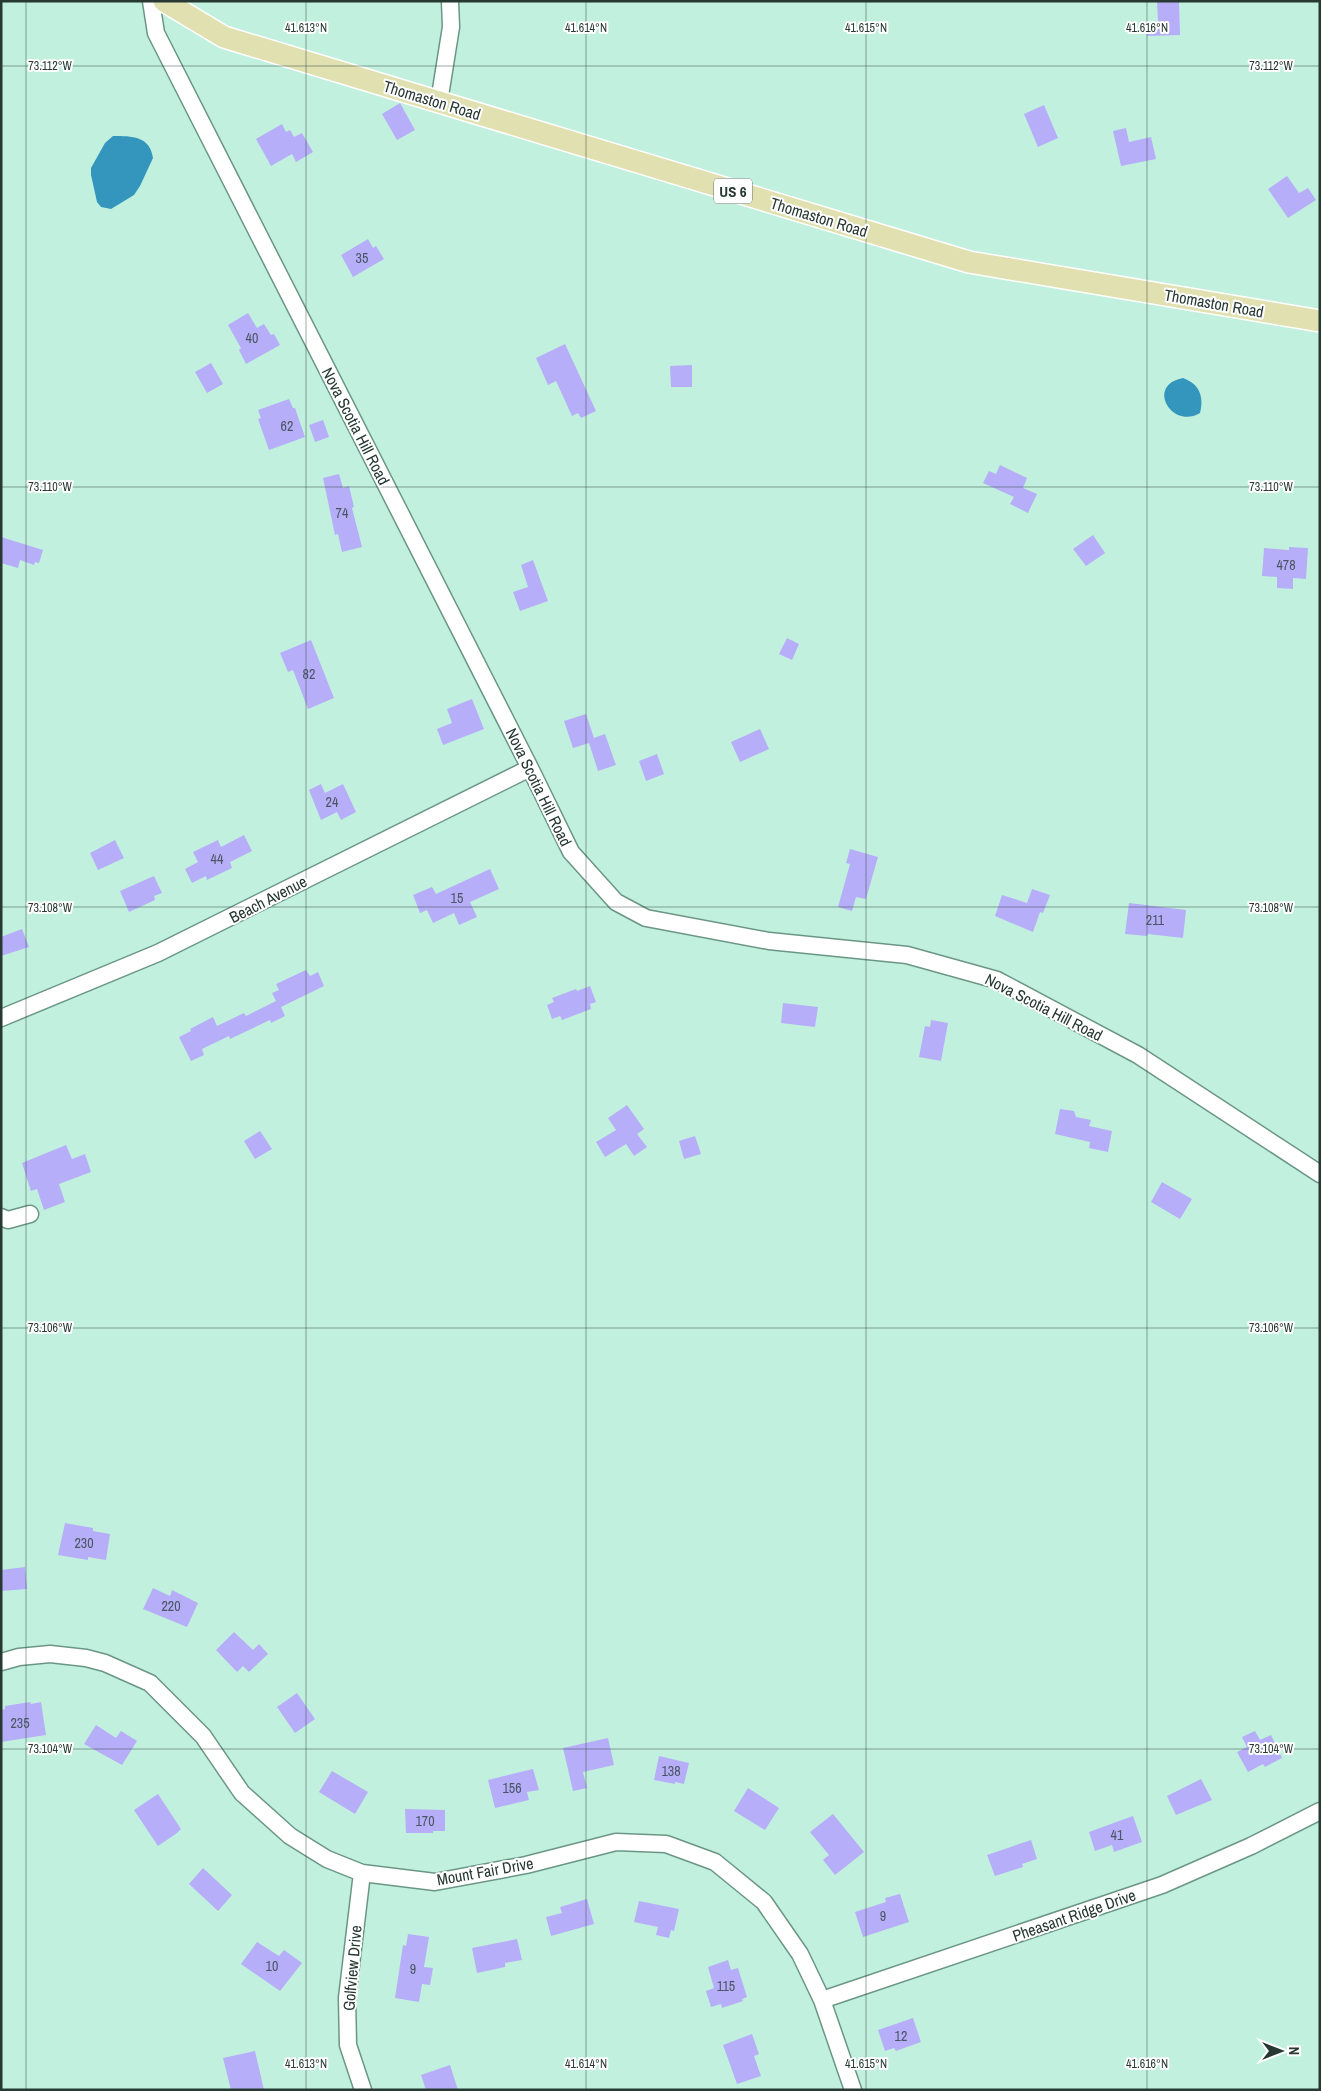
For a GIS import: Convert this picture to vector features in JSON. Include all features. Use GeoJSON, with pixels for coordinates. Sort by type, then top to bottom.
{"type":"FeatureCollection","features":[{"type":"Feature","properties":{"kind":"main road","name":"Thomaston Road"},"geometry":{"type":"LineString","coordinates":[[164,1],[224,37],[969,262],[1320,321]]}},
{"type":"Feature","properties":{"kind":"street","name":"Nova Scotia Hill Road"},"geometry":{"type":"LineString","coordinates":[[151,1],[156,33],[571,852],[616,902],[646,918],[769,941],[907,955],[997,980],[1138,1055],[1320,1174]]}},
{"type":"Feature","properties":{"kind":"street"},"geometry":{"type":"LineString","coordinates":[[439,102],[451,27],[450,1]]}},
{"type":"Feature","properties":{"kind":"street","name":"Beach Avenue"},"geometry":{"type":"LineString","coordinates":[[1,1018],[158,954],[530,768]]}},
{"type":"Feature","properties":{"kind":"street"},"geometry":{"type":"LineString","coordinates":[[1,1217],[8,1220],[30,1214]]}},
{"type":"Feature","properties":{"kind":"street","name":"Mount Fair Drive"},"geometry":{"type":"LineString","coordinates":[[1,1662],[18,1657],[50,1654],[86,1658],[105,1663],[150,1683],[203,1736],[242,1793],[290,1836],[327,1859],[362,1873],[434,1882],[526,1865],[616,1842],[666,1844],[714,1862],[764,1902],[800,1954],[822,2000],[854,2090]]}},
{"type":"Feature","properties":{"kind":"street","name":"Pheasant Ridge Drive"},"geometry":{"type":"LineString","coordinates":[[822,2000],[1162,1884],[1251,1846],[1320,1811]]}},
{"type":"Feature","properties":{"kind":"street","name":"Golfview Drive"},"geometry":{"type":"LineString","coordinates":[[362,1873],[347,1998],[348,2045],[363,2090]]}},
{"type":"Feature","properties":{"kind":"water"},"geometry":{"type":"Polygon","coordinates":[[[113,136],[127,136],[144,141],[148,145],[153,158],[134,195],[111,209],[101,207],[97,202],[91,168],[105,143],[113,136]]]}},
{"type":"Feature","properties":{"kind":"water"},"geometry":{"type":"Polygon","coordinates":[[[1183,378],[1197,387],[1201,396],[1200,413],[1190,417],[1180,416],[1172,411],[1164,397],[1166,389],[1172,382],[1183,378]]]}},
{"type":"Feature","properties":{"kind":"building"},"geometry":{"type":"Polygon","coordinates":[[[1157,1],[1179,1],[1180,35],[1147,36],[1146,22],[1158,22],[1157,1]]]}},
{"type":"Feature","properties":{"kind":"building"},"geometry":{"type":"Polygon","coordinates":[[[400,103],[415,130],[397,140],[382,114],[400,103]]]}},
{"type":"Feature","properties":{"kind":"building"},"geometry":{"type":"Polygon","coordinates":[[[1044,105],[1058,138],[1038,147],[1024,114],[1044,105]]]}},
{"type":"Feature","properties":{"kind":"building"},"geometry":{"type":"Polygon","coordinates":[[[282,124],[286,132],[290,130],[294,137],[302,133],[313,152],[296,162],[292,154],[271,166],[256,139],[282,124]]]}},
{"type":"Feature","properties":{"kind":"building"},"geometry":{"type":"Polygon","coordinates":[[[1126,128],[1129,142],[1151,137],[1156,159],[1121,166],[1113,131],[1126,128]]]}},
{"type":"Feature","properties":{"kind":"building"},"geometry":{"type":"Polygon","coordinates":[[[1287,176],[1299,193],[1308,188],[1316,200],[1288,218],[1268,189],[1287,176]]]}},
{"type":"Feature","properties":{"kind":"building"},"geometry":{"type":"Polygon","coordinates":[[[368,239],[373,248],[376,246],[384,259],[353,277],[341,255],[368,239]]]}},
{"type":"Feature","properties":{"kind":"building"},"geometry":{"type":"Polygon","coordinates":[[[248,313],[257,328],[264,324],[271,335],[274,334],[280,345],[246,364],[239,350],[241,348],[228,325],[248,313]]]}},
{"type":"Feature","properties":{"kind":"building"},"geometry":{"type":"Polygon","coordinates":[[[565,344],[596,411],[581,418],[578,413],[572,416],[556,381],[548,385],[536,358],[565,344]]]}},
{"type":"Feature","properties":{"kind":"building"},"geometry":{"type":"Polygon","coordinates":[[[211,363],[223,384],[207,393],[195,372],[211,363]]]}},
{"type":"Feature","properties":{"kind":"building"},"geometry":{"type":"Polygon","coordinates":[[[692,365],[692,387],[671,387],[670,366],[692,365]]]}},
{"type":"Feature","properties":{"kind":"building"},"geometry":{"type":"Polygon","coordinates":[[[289,399],[293,408],[295,408],[305,437],[269,450],[258,419],[261,418],[258,410],[289,399]]]}},
{"type":"Feature","properties":{"kind":"building"},"geometry":{"type":"Polygon","coordinates":[[[323,420],[329,437],[315,442],[309,425],[323,420]]]}},
{"type":"Feature","properties":{"kind":"building"},"geometry":{"type":"Polygon","coordinates":[[[1000,465],[1027,478],[1023,488],[1037,494],[1028,513],[1010,504],[1014,497],[983,483],[989,471],[996,474],[1000,465]]]}},
{"type":"Feature","properties":{"kind":"building"},"geometry":{"type":"Polygon","coordinates":[[[339,474],[343,488],[349,486],[354,507],[352,508],[362,547],[342,552],[338,534],[335,535],[323,478],[339,474]]]}},
{"type":"Feature","properties":{"kind":"building"},"geometry":{"type":"Polygon","coordinates":[[[1093,535],[1105,553],[1086,566],[1073,549],[1093,535]]]}},
{"type":"Feature","properties":{"kind":"building"},"geometry":{"type":"Polygon","coordinates":[[[1,537],[43,550],[39,563],[35,562],[34,565],[20,560],[18,568],[1,563],[1,537]]]}},
{"type":"Feature","properties":{"kind":"building"},"geometry":{"type":"Polygon","coordinates":[[[1289,547],[1308,548],[1306,579],[1293,578],[1293,589],[1277,588],[1277,577],[1262,576],[1264,548],[1289,550],[1289,547]]]}},
{"type":"Feature","properties":{"kind":"building"},"geometry":{"type":"Polygon","coordinates":[[[533,560],[548,601],[520,611],[513,592],[528,587],[521,565],[533,560]]]}},
{"type":"Feature","properties":{"kind":"building"},"geometry":{"type":"Polygon","coordinates":[[[787,638],[799,644],[792,660],[779,654],[787,638]]]}},
{"type":"Feature","properties":{"kind":"building"},"geometry":{"type":"Polygon","coordinates":[[[311,640],[334,698],[308,709],[293,670],[288,672],[280,653],[311,640]]]}},
{"type":"Feature","properties":{"kind":"building"},"geometry":{"type":"Polygon","coordinates":[[[472,699],[484,729],[443,745],[437,729],[452,723],[447,709],[472,699]]]}},
{"type":"Feature","properties":{"kind":"building"},"geometry":{"type":"Polygon","coordinates":[[[586,714],[594,738],[605,734],[616,765],[598,771],[589,743],[573,748],[564,721],[586,714]]]}},
{"type":"Feature","properties":{"kind":"building"},"geometry":{"type":"Polygon","coordinates":[[[760,729],[769,749],[740,762],[731,742],[760,729]]]}},
{"type":"Feature","properties":{"kind":"building"},"geometry":{"type":"Polygon","coordinates":[[[657,754],[664,774],[646,781],[639,761],[657,754]]]}},
{"type":"Feature","properties":{"kind":"building"},"geometry":{"type":"Polygon","coordinates":[[[321,784],[325,793],[343,784],[356,812],[341,820],[337,812],[321,820],[309,790],[321,784]]]}},
{"type":"Feature","properties":{"kind":"building"},"geometry":{"type":"Polygon","coordinates":[[[244,835],[252,851],[230,862],[232,868],[207,880],[206,876],[192,883],[185,869],[198,862],[193,852],[218,840],[221,847],[244,835]]]}},
{"type":"Feature","properties":{"kind":"building"},"geometry":{"type":"Polygon","coordinates":[[[115,840],[124,858],[98,870],[90,853],[115,840]]]}},
{"type":"Feature","properties":{"kind":"building"},"geometry":{"type":"Polygon","coordinates":[[[850,849],[878,857],[866,899],[856,897],[852,911],[838,907],[850,864],[846,863],[850,849]]]}},
{"type":"Feature","properties":{"kind":"building"},"geometry":{"type":"Polygon","coordinates":[[[490,869],[499,889],[470,902],[477,917],[459,925],[454,913],[433,923],[427,910],[420,913],[413,895],[432,887],[436,894],[490,869]]]}},
{"type":"Feature","properties":{"kind":"building"},"geometry":{"type":"Polygon","coordinates":[[[154,876],[162,893],[154,896],[155,900],[129,912],[120,891],[154,876]]]}},
{"type":"Feature","properties":{"kind":"building"},"geometry":{"type":"Polygon","coordinates":[[[1032,889],[1050,895],[1043,913],[1040,912],[1033,932],[995,916],[1002,895],[1027,903],[1032,889]]]}},
{"type":"Feature","properties":{"kind":"building"},"geometry":{"type":"Polygon","coordinates":[[[1129,903],[1186,910],[1183,938],[1148,934],[1147,936],[1125,934],[1129,903]]]}},
{"type":"Feature","properties":{"kind":"building"},"geometry":{"type":"Polygon","coordinates":[[[22,929],[29,947],[1,956],[1,937],[22,929]]]}},
{"type":"Feature","properties":{"kind":"building"},"geometry":{"type":"Polygon","coordinates":[[[306,970],[310,976],[318,972],[324,986],[281,1007],[285,1016],[271,1023],[270,1020],[230,1039],[229,1036],[202,1049],[204,1055],[191,1061],[179,1037],[213,1017],[217,1026],[244,1013],[246,1016],[276,1001],[272,993],[279,990],[276,984],[306,970]]]}},
{"type":"Feature","properties":{"kind":"building"},"geometry":{"type":"Polygon","coordinates":[[[590,986],[596,1002],[590,1004],[591,1009],[562,1020],[560,1016],[552,1019],[547,1005],[554,1002],[552,998],[590,986]]]}},
{"type":"Feature","properties":{"kind":"building"},"geometry":{"type":"Polygon","coordinates":[[[783,1003],[818,1007],[815,1027],[781,1023],[783,1003]]]}},
{"type":"Feature","properties":{"kind":"building"},"geometry":{"type":"Polygon","coordinates":[[[931,1020],[948,1023],[941,1061],[919,1057],[925,1026],[930,1027],[931,1020]]]}},
{"type":"Feature","properties":{"kind":"building"},"geometry":{"type":"Polygon","coordinates":[[[627,1105],[644,1129],[637,1134],[647,1147],[634,1156],[626,1144],[605,1157],[596,1142],[616,1130],[608,1118],[627,1105]]]}},
{"type":"Feature","properties":{"kind":"building"},"geometry":{"type":"Polygon","coordinates":[[[1060,1109],[1074,1111],[1076,1117],[1091,1120],[1089,1126],[1112,1131],[1108,1152],[1089,1148],[1090,1142],[1055,1134],[1060,1109]]]}},
{"type":"Feature","properties":{"kind":"building"},"geometry":{"type":"Polygon","coordinates":[[[260,1131],[272,1149],[255,1159],[244,1141],[260,1131]]]}},
{"type":"Feature","properties":{"kind":"building"},"geometry":{"type":"Polygon","coordinates":[[[695,1136],[701,1154],[684,1159],[679,1141],[695,1136]]]}},
{"type":"Feature","properties":{"kind":"building"},"geometry":{"type":"Polygon","coordinates":[[[66,1145],[72,1159],[85,1154],[91,1172],[59,1184],[65,1202],[44,1210],[37,1189],[31,1191],[22,1163],[66,1145]]]}},
{"type":"Feature","properties":{"kind":"building"},"geometry":{"type":"Polygon","coordinates":[[[1162,1182],[1192,1199],[1180,1219],[1151,1202],[1162,1182]]]}},
{"type":"Feature","properties":{"kind":"building"},"geometry":{"type":"Polygon","coordinates":[[[65,1523],[93,1528],[93,1531],[110,1534],[106,1560],[88,1557],[88,1560],[58,1555],[65,1523]]]}},
{"type":"Feature","properties":{"kind":"building"},"geometry":{"type":"Polygon","coordinates":[[[25,1567],[27,1589],[1,1591],[1,1570],[25,1567]]]}},
{"type":"Feature","properties":{"kind":"building"},"geometry":{"type":"Polygon","coordinates":[[[153,1588],[170,1596],[172,1590],[198,1603],[187,1627],[143,1609],[153,1588]]]}},
{"type":"Feature","properties":{"kind":"building"},"geometry":{"type":"Polygon","coordinates":[[[234,1632],[253,1650],[259,1644],[268,1654],[249,1672],[243,1666],[237,1672],[216,1650],[234,1632]]]}},
{"type":"Feature","properties":{"kind":"building"},"geometry":{"type":"Polygon","coordinates":[[[297,1693],[315,1719],[295,1733],[277,1707],[297,1693]]]}},
{"type":"Feature","properties":{"kind":"building"},"geometry":{"type":"Polygon","coordinates":[[[30,1702],[31,1704],[41,1702],[46,1735],[1,1742],[1,1710],[5,1709],[5,1706],[30,1702]]]}},
{"type":"Feature","properties":{"kind":"building"},"geometry":{"type":"Polygon","coordinates":[[[96,1725],[116,1738],[121,1731],[137,1741],[122,1765],[84,1744],[96,1725]]]}},
{"type":"Feature","properties":{"kind":"building"},"geometry":{"type":"Polygon","coordinates":[[[1255,1731],[1260,1740],[1271,1735],[1282,1758],[1265,1767],[1263,1764],[1248,1772],[1237,1752],[1247,1747],[1242,1737],[1255,1731]]]}},
{"type":"Feature","properties":{"kind":"building"},"geometry":{"type":"Polygon","coordinates":[[[608,1738],[614,1765],[583,1772],[587,1788],[573,1791],[563,1748],[608,1738]]]}},
{"type":"Feature","properties":{"kind":"building"},"geometry":{"type":"Polygon","coordinates":[[[659,1756],[689,1763],[684,1784],[654,1780],[659,1756]]]}},
{"type":"Feature","properties":{"kind":"building"},"geometry":{"type":"Polygon","coordinates":[[[533,1769],[539,1790],[527,1792],[529,1800],[495,1808],[488,1780],[533,1769]]]}},
{"type":"Feature","properties":{"kind":"building"},"geometry":{"type":"Polygon","coordinates":[[[332,1771],[368,1792],[355,1814],[319,1792],[332,1771]]]}},
{"type":"Feature","properties":{"kind":"building"},"geometry":{"type":"Polygon","coordinates":[[[1201,1779],[1212,1800],[1176,1815],[1167,1796],[1201,1779]]]}},
{"type":"Feature","properties":{"kind":"building"},"geometry":{"type":"Polygon","coordinates":[[[748,1788],[779,1808],[765,1830],[734,1811],[748,1788]]]}},
{"type":"Feature","properties":{"kind":"building"},"geometry":{"type":"Polygon","coordinates":[[[158,1794],[181,1829],[158,1846],[134,1810],[158,1794]]]}},
{"type":"Feature","properties":{"kind":"building"},"geometry":{"type":"Polygon","coordinates":[[[405,1809],[445,1810],[445,1831],[406,1833],[405,1809]]]}},
{"type":"Feature","properties":{"kind":"building"},"geometry":{"type":"Polygon","coordinates":[[[833,1814],[864,1852],[835,1875],[823,1860],[829,1855],[810,1832],[833,1814]]]}},
{"type":"Feature","properties":{"kind":"building"},"geometry":{"type":"Polygon","coordinates":[[[1133,1816],[1142,1842],[1114,1852],[1112,1845],[1095,1851],[1089,1832],[1133,1816]]]}},
{"type":"Feature","properties":{"kind":"building"},"geometry":{"type":"Polygon","coordinates":[[[1031,1840],[1037,1859],[1022,1864],[1023,1867],[995,1876],[987,1855],[1031,1840]]]}},
{"type":"Feature","properties":{"kind":"building"},"geometry":{"type":"Polygon","coordinates":[[[203,1868],[232,1895],[218,1911],[189,1884],[203,1868]]]}},
{"type":"Feature","properties":{"kind":"building"},"geometry":{"type":"Polygon","coordinates":[[[900,1894],[909,1922],[863,1937],[855,1912],[886,1902],[885,1898],[900,1894]]]}},
{"type":"Feature","properties":{"kind":"building"},"geometry":{"type":"Polygon","coordinates":[[[587,1899],[594,1924],[551,1936],[546,1917],[562,1913],[560,1907],[587,1899]]]}},
{"type":"Feature","properties":{"kind":"building"},"geometry":{"type":"Polygon","coordinates":[[[639,1901],[679,1909],[674,1931],[671,1930],[669,1938],[656,1935],[658,1927],[634,1922],[639,1901]]]}},
{"type":"Feature","properties":{"kind":"building"},"geometry":{"type":"Polygon","coordinates":[[[408,1934],[429,1937],[424,1967],[433,1968],[430,1985],[422,1984],[419,2002],[395,1998],[403,1945],[406,1946],[408,1934]]]}},
{"type":"Feature","properties":{"kind":"building"},"geometry":{"type":"Polygon","coordinates":[[[517,1939],[522,1960],[505,1963],[505,1967],[477,1973],[472,1948],[517,1939]]]}},
{"type":"Feature","properties":{"kind":"building"},"geometry":{"type":"Polygon","coordinates":[[[257,1942],[279,1956],[284,1950],[302,1963],[280,1991],[241,1964],[257,1942]]]}},
{"type":"Feature","properties":{"kind":"building"},"geometry":{"type":"Polygon","coordinates":[[[728,1960],[731,1970],[738,1968],[747,1997],[742,1999],[743,2001],[722,2008],[721,2004],[711,2007],[706,1991],[714,1988],[708,1967],[728,1960]]]}},
{"type":"Feature","properties":{"kind":"building"},"geometry":{"type":"Polygon","coordinates":[[[913,2018],[921,2042],[896,2051],[894,2048],[885,2051],[878,2030],[913,2018]]]}},
{"type":"Feature","properties":{"kind":"building"},"geometry":{"type":"Polygon","coordinates":[[[752,2034],[759,2054],[754,2056],[761,2076],[737,2084],[723,2045],[752,2034]]]}},
{"type":"Feature","properties":{"kind":"building"},"geometry":{"type":"Polygon","coordinates":[[[255,2051],[264,2090],[231,2090],[223,2058],[255,2051]]]}},
{"type":"Feature","properties":{"kind":"building"},"geometry":{"type":"Polygon","coordinates":[[[450,2065],[458,2090],[426,2090],[421,2075],[450,2065]]]}}]}
